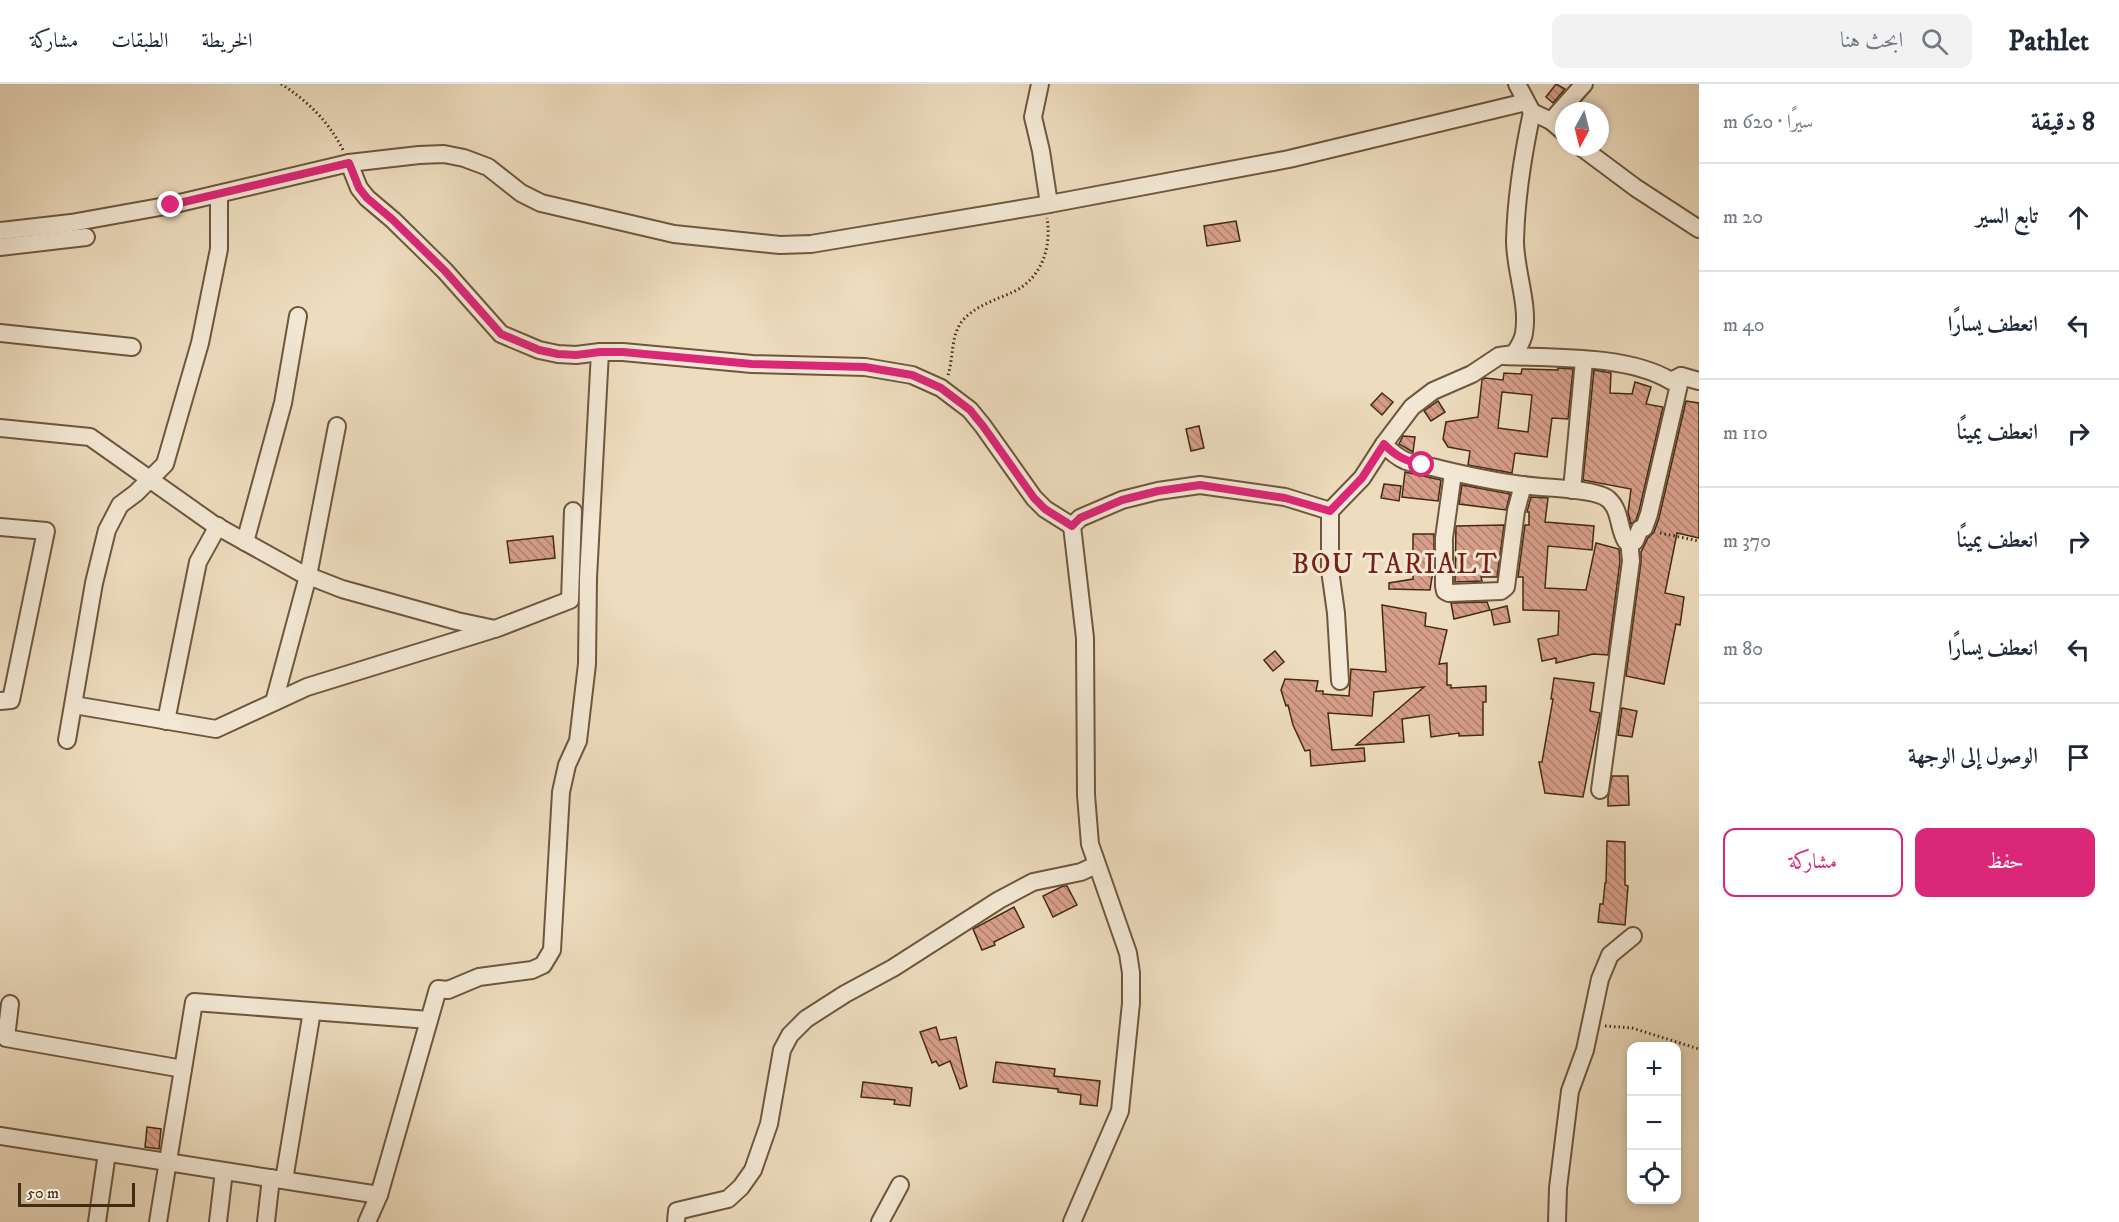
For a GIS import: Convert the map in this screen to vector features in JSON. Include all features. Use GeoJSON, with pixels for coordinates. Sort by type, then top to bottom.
{"type":"FeatureCollection","features":[{"type":"Feature","properties":{"kind":"street"},"geometry":{"type":"LineString","coordinates":[[1040,84],[1033,117],[1041,151],[1047,204]]}},
{"type":"Feature","properties":{"kind":"street"},"geometry":{"type":"LineString","coordinates":[[1517,84],[1529,107],[1555,124]]}},
{"type":"Feature","properties":{"kind":"street"},"geometry":{"type":"LineString","coordinates":[[1551,120],[1584,84]]}},
{"type":"Feature","properties":{"kind":"street"},"geometry":{"type":"LineString","coordinates":[[0,231],[71,223],[171,205],[349,163],[388,157],[444,154],[464,158],[488,167],[521,193],[541,203],[674,234],[780,245],[811,244],[1047,204],[1289,159],[1529,107]]}},
{"type":"Feature","properties":{"kind":"street"},"geometry":{"type":"LineString","coordinates":[[1340,681],[1336,613],[1330,570],[1330,511],[1362,478],[1412,407],[1425,397],[1472,374],[1500,356],[1514,354],[1524,333],[1515,243],[1518,191],[1529,107]]}},
{"type":"Feature","properties":{"kind":"street"},"geometry":{"type":"LineString","coordinates":[[1593,156],[1636,188],[1699,229]]}},
{"type":"Feature","properties":{"kind":"street"},"geometry":{"type":"LineString","coordinates":[[349,163],[359,188],[367,198],[445,271],[501,334],[539,350],[558,354],[623,352],[752,364],[865,367],[912,375],[941,388],[970,410],[1034,498],[1045,509],[1072,526]]}},
{"type":"Feature","properties":{"kind":"street"},"geometry":{"type":"LineString","coordinates":[[67,740],[94,583],[107,530],[120,505],[165,464],[200,343],[219,249],[219,194]]}},
{"type":"Feature","properties":{"kind":"street"},"geometry":{"type":"LineString","coordinates":[[0,247],[86,237]]}},
{"type":"Feature","properties":{"kind":"street"},"geometry":{"type":"LineString","coordinates":[[245,542],[283,403],[298,316]]}},
{"type":"Feature","properties":{"kind":"street"},"geometry":{"type":"LineString","coordinates":[[0,333],[132,347]]}},
{"type":"Feature","properties":{"kind":"street"},"geometry":{"type":"LineString","coordinates":[[368,1222],[380,1195],[438,990],[448,990],[479,977],[532,970],[543,965],[552,950],[561,792],[567,765],[578,741],[587,664],[588,578],[600,352]]}},
{"type":"Feature","properties":{"kind":"street"},"geometry":{"type":"LineString","coordinates":[[1500,356],[1584,360],[1647,370],[1671,381],[1681,376],[1699,381]]}},
{"type":"Feature","properties":{"kind":"street"},"geometry":{"type":"LineString","coordinates":[[1572,490],[1584,360]]}},
{"type":"Feature","properties":{"kind":"street"},"geometry":{"type":"LineString","coordinates":[[1384,444],[1398,457],[1408,462],[1453,473],[1523,485],[1572,490],[1607,498],[1616,510],[1626,541],[1644,528],[1681,376]]}},
{"type":"Feature","properties":{"kind":"street"},"geometry":{"type":"LineString","coordinates":[[274,702],[308,576],[338,426]]}},
{"type":"Feature","properties":{"kind":"street"},"geometry":{"type":"LineString","coordinates":[[0,428],[90,437],[218,526],[308,576],[354,592],[457,621],[495,629]]}},
{"type":"Feature","properties":{"kind":"street"},"geometry":{"type":"LineString","coordinates":[[1453,473],[1444,538],[1444,586],[1445,591],[1449,593],[1501,591],[1506,587],[1516,511],[1523,485]]}},
{"type":"Feature","properties":{"kind":"street"},"geometry":{"type":"LineString","coordinates":[[1072,526],[1088,514],[1122,500],[1158,491],[1200,485],[1285,498],[1330,511]]}},
{"type":"Feature","properties":{"kind":"street"},"geometry":{"type":"LineString","coordinates":[[74,705],[216,729],[307,687],[495,629],[570,600],[573,511]]}},
{"type":"Feature","properties":{"kind":"street"},"geometry":{"type":"LineString","coordinates":[[166,720],[198,562],[218,526]]}},
{"type":"Feature","properties":{"kind":"street"},"geometry":{"type":"LineString","coordinates":[[1071,1222],[1120,1111],[1131,1003],[1128,953],[1090,844],[1085,638],[1072,526]]}},
{"type":"Feature","properties":{"kind":"street"},"geometry":{"type":"LineString","coordinates":[[0,527],[46,531],[11,700],[0,701]]}},
{"type":"Feature","properties":{"kind":"street"},"geometry":{"type":"LineString","coordinates":[[1600,790],[1634,535]]}},
{"type":"Feature","properties":{"kind":"street"},"geometry":{"type":"LineString","coordinates":[[676,1222],[677,1211],[728,1199],[753,1170],[771,1116],[782,1050],[790,1035],[806,1019],[845,994],[893,968],[999,900],[1033,882],[1082,872],[1096,865]]}},
{"type":"Feature","properties":{"kind":"street"},"geometry":{"type":"LineString","coordinates":[[1557,1222],[1558,1188],[1570,1091],[1585,1050],[1600,979],[1610,955],[1633,936]]}},
{"type":"Feature","properties":{"kind":"street"},"geometry":{"type":"LineString","coordinates":[[158,1222],[194,1002],[429,1020]]}},
{"type":"Feature","properties":{"kind":"street"},"geometry":{"type":"LineString","coordinates":[[10,1005],[6,1038],[183,1069]]}},
{"type":"Feature","properties":{"kind":"street"},"geometry":{"type":"LineString","coordinates":[[266,1222],[312,1011]]}},
{"type":"Feature","properties":{"kind":"street"},"geometry":{"type":"LineString","coordinates":[[0,1136],[380,1195]]}},
{"type":"Feature","properties":{"kind":"street"},"geometry":{"type":"LineString","coordinates":[[97,1222],[107,1153]]}},
{"type":"Feature","properties":{"kind":"street"},"geometry":{"type":"LineString","coordinates":[[218,1222],[224,1171]]}},
{"type":"Feature","properties":{"kind":"street"},"geometry":{"type":"LineString","coordinates":[[879,1222],[900,1185]]}},
{"type":"Feature","properties":{"kind":"path"},"geometry":{"type":"LineString","coordinates":[[281,84],[300,95],[321,116],[336,137],[349,163]]}},
{"type":"Feature","properties":{"kind":"path"},"geometry":{"type":"LineString","coordinates":[[941,388],[952,362],[952,348],[963,320],[973,311],[1015,291],[1036,274],[1047,246],[1047,204]]}},
{"type":"Feature","properties":{"kind":"path"},"geometry":{"type":"LineString","coordinates":[[1634,535],[1699,541]]}},
{"type":"Feature","properties":{"kind":"path"},"geometry":{"type":"LineString","coordinates":[[1591,1024],[1632,1028],[1699,1049]]}},
{"type":"Feature","properties":{"kind":"building"},"geometry":{"type":"Polygon","coordinates":[[[1556,84],[1565,89],[1553,103],[1546,97],[1556,84]]]}},
{"type":"Feature","properties":{"kind":"building"},"geometry":{"type":"Polygon","coordinates":[[[1236,221],[1240,241],[1207,246],[1204,226],[1236,221]]]}},
{"type":"Feature","properties":{"kind":"building"},"geometry":{"type":"Polygon","coordinates":[[[1558,368],[1573,369],[1568,419],[1552,418],[1547,457],[1515,453],[1512,473],[1468,465],[1470,451],[1448,447],[1443,439],[1446,422],[1478,417],[1482,380],[1485,378],[1503,380],[1504,373],[1521,374],[1522,369],[1558,370],[1558,368]],[[1502,392],[1498,428],[1528,432],[1532,395],[1502,392]]]}},
{"type":"Feature","properties":{"kind":"building"},"geometry":{"type":"Polygon","coordinates":[[[1594,370],[1611,373],[1610,393],[1632,394],[1635,382],[1651,387],[1646,404],[1663,407],[1639,511],[1636,520],[1631,524],[1628,512],[1631,489],[1583,480],[1594,370]]]}},
{"type":"Feature","properties":{"kind":"building"},"geometry":{"type":"Polygon","coordinates":[[[1382,393],[1393,402],[1382,415],[1371,405],[1382,393]]]}},
{"type":"Feature","properties":{"kind":"building"},"geometry":{"type":"Polygon","coordinates":[[[1438,401],[1445,412],[1431,421],[1424,411],[1438,401]]]}},
{"type":"Feature","properties":{"kind":"building"},"geometry":{"type":"Polygon","coordinates":[[[1686,401],[1699,403],[1699,538],[1677,533],[1665,593],[1684,597],[1680,625],[1676,624],[1664,684],[1626,676],[1641,552],[1654,532],[1659,518],[1686,401]]]}},
{"type":"Feature","properties":{"kind":"building"},"geometry":{"type":"Polygon","coordinates":[[[1199,426],[1204,448],[1191,451],[1186,429],[1199,426]]]}},
{"type":"Feature","properties":{"kind":"building"},"geometry":{"type":"Polygon","coordinates":[[[1403,436],[1415,437],[1413,452],[1399,444],[1403,436]]]}},
{"type":"Feature","properties":{"kind":"building"},"geometry":{"type":"Polygon","coordinates":[[[1405,472],[1441,480],[1438,501],[1402,497],[1405,472]]]}},
{"type":"Feature","properties":{"kind":"building"},"geometry":{"type":"Polygon","coordinates":[[[1384,484],[1401,486],[1399,501],[1381,498],[1384,484]]]}},
{"type":"Feature","properties":{"kind":"building"},"geometry":{"type":"Polygon","coordinates":[[[1462,485],[1510,494],[1506,510],[1459,504],[1462,485]]]}},
{"type":"Feature","properties":{"kind":"building"},"geometry":{"type":"Polygon","coordinates":[[[1531,497],[1548,498],[1545,522],[1594,526],[1592,550],[1548,546],[1545,588],[1586,590],[1596,543],[1619,549],[1620,561],[1608,655],[1593,654],[1556,663],[1556,658],[1542,661],[1538,639],[1558,635],[1559,611],[1523,610],[1523,577],[1518,577],[1525,525],[1529,525],[1529,512],[1527,512],[1531,497]]]}},
{"type":"Feature","properties":{"kind":"building"},"geometry":{"type":"Polygon","coordinates":[[[1504,525],[1497,577],[1481,577],[1482,581],[1455,582],[1456,526],[1504,525]]]}},
{"type":"Feature","properties":{"kind":"building"},"geometry":{"type":"Polygon","coordinates":[[[1413,534],[1434,534],[1434,565],[1430,590],[1389,589],[1389,583],[1413,579],[1413,534]]]}},
{"type":"Feature","properties":{"kind":"building"},"geometry":{"type":"Polygon","coordinates":[[[553,536],[555,558],[510,563],[507,541],[553,536]]]}},
{"type":"Feature","properties":{"kind":"building"},"geometry":{"type":"Polygon","coordinates":[[[1487,602],[1490,610],[1454,619],[1451,603],[1487,602]]]}},
{"type":"Feature","properties":{"kind":"building"},"geometry":{"type":"Polygon","coordinates":[[[1382,605],[1426,613],[1425,626],[1447,630],[1439,664],[1447,663],[1447,685],[1451,685],[1451,688],[1486,686],[1486,702],[1483,702],[1483,735],[1459,736],[1459,733],[1431,737],[1429,715],[1402,719],[1404,742],[1356,745],[1424,687],[1374,692],[1372,716],[1328,713],[1332,750],[1364,748],[1365,761],[1311,766],[1310,750],[1305,751],[1281,690],[1285,679],[1318,681],[1316,691],[1323,691],[1323,694],[1349,696],[1351,669],[1386,672],[1382,605]]]}},
{"type":"Feature","properties":{"kind":"building"},"geometry":{"type":"Polygon","coordinates":[[[1507,606],[1510,622],[1494,625],[1491,610],[1507,606]]]}},
{"type":"Feature","properties":{"kind":"building"},"geometry":{"type":"Polygon","coordinates":[[[1275,651],[1284,662],[1273,671],[1264,660],[1275,651]]]}},
{"type":"Feature","properties":{"kind":"building"},"geometry":{"type":"Polygon","coordinates":[[[1554,678],[1594,683],[1590,711],[1600,713],[1583,797],[1545,793],[1539,762],[1542,762],[1553,699],[1551,699],[1554,678]]]}},
{"type":"Feature","properties":{"kind":"building"},"geometry":{"type":"Polygon","coordinates":[[[1622,708],[1637,711],[1632,737],[1618,735],[1622,708]]]}},
{"type":"Feature","properties":{"kind":"building"},"geometry":{"type":"Polygon","coordinates":[[[1612,776],[1628,776],[1629,805],[1608,806],[1612,776]]]}},
{"type":"Feature","properties":{"kind":"building"},"geometry":{"type":"Polygon","coordinates":[[[1607,841],[1625,842],[1625,885],[1628,886],[1625,925],[1598,922],[1606,883],[1607,841]]]}},
{"type":"Feature","properties":{"kind":"building"},"geometry":{"type":"Polygon","coordinates":[[[1067,886],[1077,905],[1053,917],[1043,896],[1067,886]]]}},
{"type":"Feature","properties":{"kind":"building"},"geometry":{"type":"Polygon","coordinates":[[[1014,907],[1024,927],[994,942],[995,945],[982,950],[973,929],[1014,907]]]}},
{"type":"Feature","properties":{"kind":"building"},"geometry":{"type":"Polygon","coordinates":[[[936,1027],[940,1040],[956,1037],[967,1086],[960,1089],[950,1061],[939,1066],[936,1061],[932,1063],[920,1032],[936,1027]]]}},
{"type":"Feature","properties":{"kind":"building"},"geometry":{"type":"Polygon","coordinates":[[[996,1062],[1055,1069],[1054,1076],[1100,1081],[1097,1106],[1080,1104],[1081,1095],[1058,1092],[1058,1089],[993,1082],[996,1062]]]}},
{"type":"Feature","properties":{"kind":"building"},"geometry":{"type":"Polygon","coordinates":[[[863,1082],[912,1088],[910,1106],[894,1104],[895,1100],[861,1097],[863,1082]]]}},
{"type":"Feature","properties":{"kind":"building"},"geometry":{"type":"Polygon","coordinates":[[[147,1127],[161,1129],[159,1149],[145,1147],[147,1127]]]}},
{"type":"Feature","properties":{"kind":"district","name":"BOU TARIALT"},"geometry":{"type":"Point","coordinates":[1395,563]}},
{"type":"Feature","properties":{"kind":"route"},"geometry":{"type":"LineString","coordinates":[[171,205],[349,163],[359,188],[367,198],[445,271],[501,334],[539,350],[558,354],[623,352],[752,364],[865,367],[912,375],[941,388],[970,410],[1034,498],[1045,509],[1072,526],[1080,518],[1095,510],[1122,500],[1158,491],[1200,485],[1266,494],[1330,511],[1362,478],[1384,444],[1398,457],[1422,465]]}}]}
